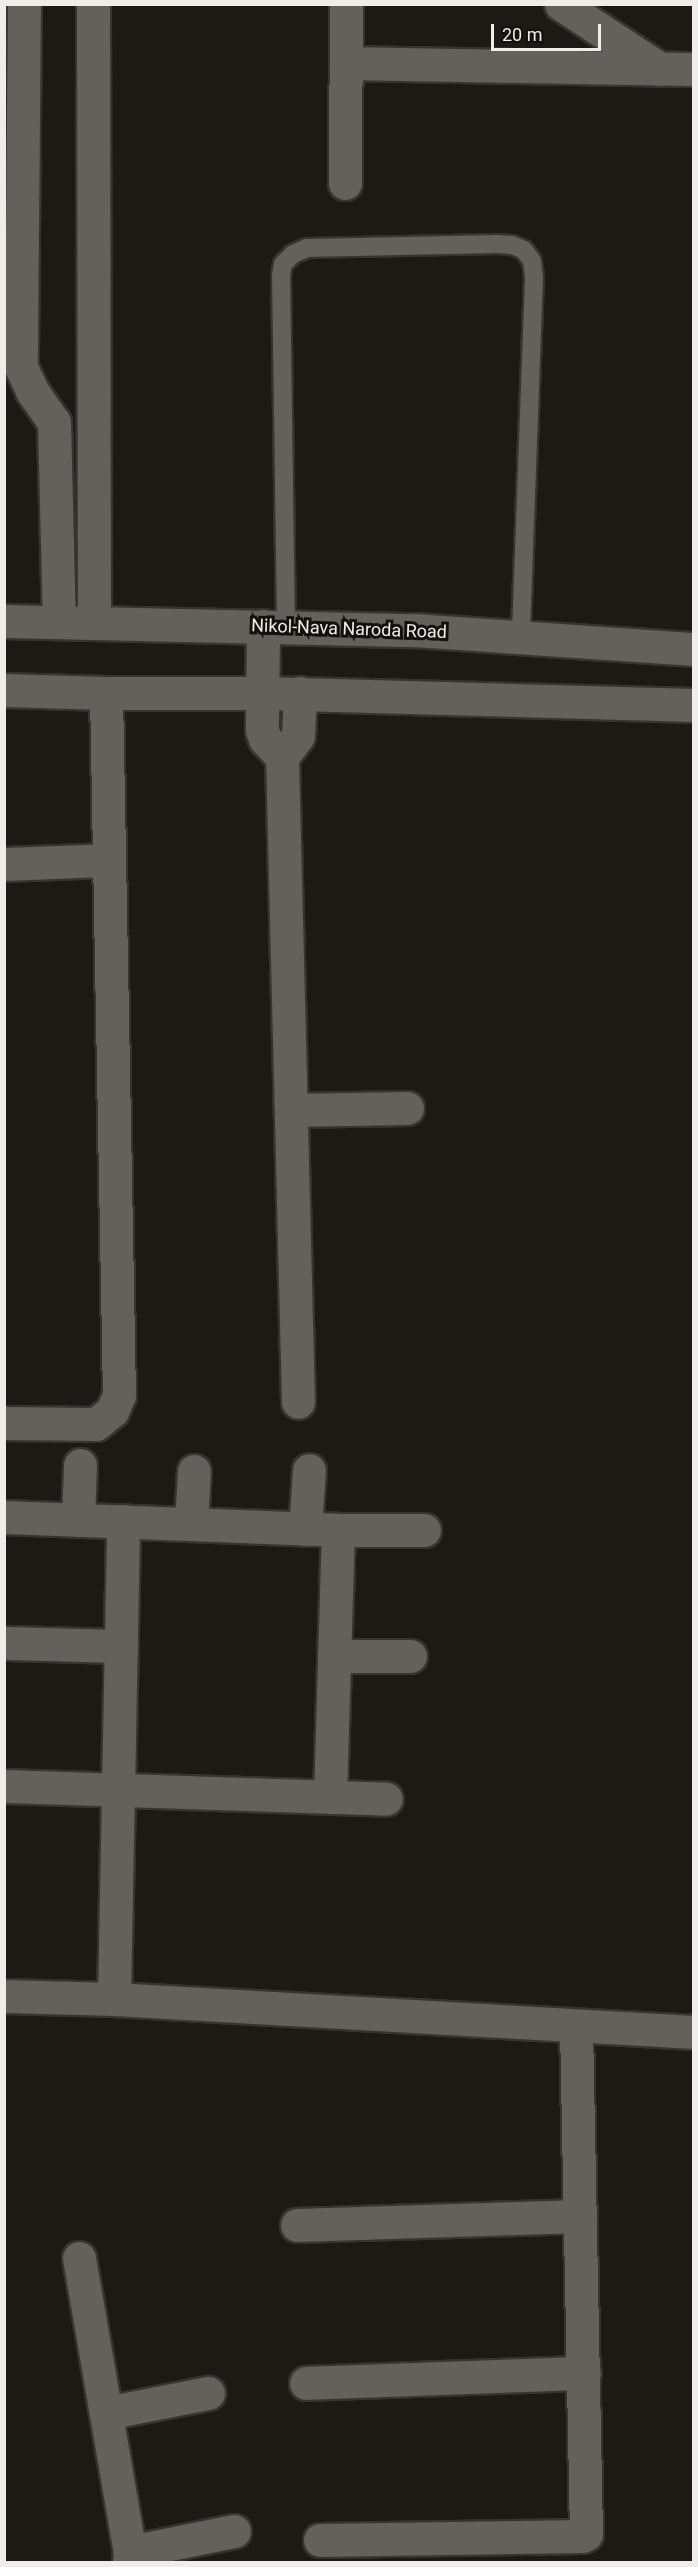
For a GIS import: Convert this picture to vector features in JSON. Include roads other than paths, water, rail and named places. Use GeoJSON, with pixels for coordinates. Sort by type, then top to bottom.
{"type":"FeatureCollection","features":[{"type":"Feature","properties":{"kind":"street"},"geometry":{"type":"LineString","coordinates":[[24,4],[21,367],[32,391],[54,423],[57,444],[59,622]]}},
{"type":"Feature","properties":{"kind":"street"},"geometry":{"type":"LineString","coordinates":[[93,4],[94,623]]}},
{"type":"Feature","properties":{"kind":"street"},"geometry":{"type":"LineString","coordinates":[[345,183],[346,4]]}},
{"type":"Feature","properties":{"kind":"street"},"geometry":{"type":"LineString","coordinates":[[561,4],[660,69]]}},
{"type":"Feature","properties":{"kind":"street"},"geometry":{"type":"LineString","coordinates":[[346,63],[693,69]]}},
{"type":"Feature","properties":{"kind":"street"},"geometry":{"type":"LineString","coordinates":[[44,408],[94,407]]}},
{"type":"Feature","properties":{"kind":"street","name":"Nikol-Nava Naroda Road"},"geometry":{"type":"LineString","coordinates":[[4,621],[414,630],[693,649]]}},
{"type":"Feature","properties":{"kind":"street"},"geometry":{"type":"LineString","coordinates":[[275,627],[262,693],[263,735],[282,756],[298,1402]]}},
{"type":"Feature","properties":{"kind":"street"},"geometry":{"type":"LineString","coordinates":[[4,690],[106,693],[300,693],[693,705]]}},
{"type":"Feature","properties":{"kind":"street"},"geometry":{"type":"LineString","coordinates":[[4,1423],[96,1424],[112,1412],[119,1395],[106,693]]}},
{"type":"Feature","properties":{"kind":"street"},"geometry":{"type":"LineString","coordinates":[[282,756],[296,741],[300,730],[300,693]]}},
{"type":"Feature","properties":{"kind":"street"},"geometry":{"type":"LineString","coordinates":[[4,864],[108,860]]}},
{"type":"Feature","properties":{"kind":"street"},"geometry":{"type":"LineString","coordinates":[[291,1110],[407,1108]]}},
{"type":"Feature","properties":{"kind":"street"},"geometry":{"type":"LineString","coordinates":[[78,1520],[80,1465]]}},
{"type":"Feature","properties":{"kind":"street"},"geometry":{"type":"LineString","coordinates":[[305,1528],[309,1470]]}},
{"type":"Feature","properties":{"kind":"street"},"geometry":{"type":"LineString","coordinates":[[191,1524],[194,1471]]}},
{"type":"Feature","properties":{"kind":"street"},"geometry":{"type":"LineString","coordinates":[[4,1517],[338,1530],[424,1530]]}},
{"type":"Feature","properties":{"kind":"street"},"geometry":{"type":"LineString","coordinates":[[114,1999],[123,1521]]}},
{"type":"Feature","properties":{"kind":"street"},"geometry":{"type":"LineString","coordinates":[[330,1797],[338,1530]]}},
{"type":"Feature","properties":{"kind":"street"},"geometry":{"type":"LineString","coordinates":[[4,1643],[122,1646]]}},
{"type":"Feature","properties":{"kind":"street"},"geometry":{"type":"LineString","coordinates":[[334,1656],[410,1656]]}},
{"type":"Feature","properties":{"kind":"street"},"geometry":{"type":"LineString","coordinates":[[4,1786],[119,1792],[386,1799]]}},
{"type":"Feature","properties":{"kind":"street"},"geometry":{"type":"LineString","coordinates":[[4,1996],[114,1999],[693,2032]]}},
{"type":"Feature","properties":{"kind":"street"},"geometry":{"type":"LineString","coordinates":[[320,2540],[582,2536],[586,2534],[576,2026]]}},
{"type":"Feature","properties":{"kind":"street"},"geometry":{"type":"LineString","coordinates":[[297,2225],[580,2216]]}},
{"type":"Feature","properties":{"kind":"street"},"geometry":{"type":"LineString","coordinates":[[79,2258],[130,2557],[234,2531]]}},
{"type":"Feature","properties":{"kind":"street"},"geometry":{"type":"LineString","coordinates":[[306,2383],[584,2373]]}},
{"type":"Feature","properties":{"kind":"street"},"geometry":{"type":"LineString","coordinates":[[106,2413],[208,2393]]}},
{"type":"Feature","properties":{"kind":"lane"},"geometry":{"type":"LineString","coordinates":[[275,627],[280,276],[283,264],[293,254],[307,248],[497,244],[512,245],[524,250],[532,261],[534,278],[521,638]]}}]}
